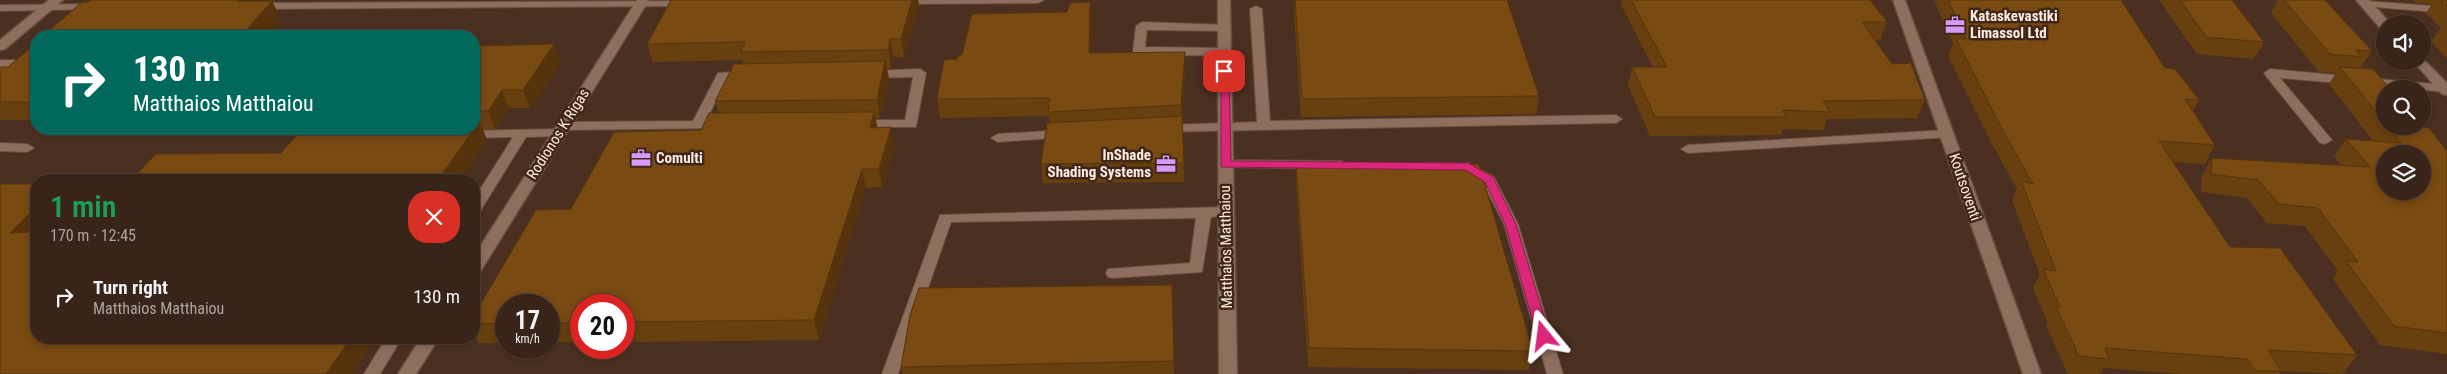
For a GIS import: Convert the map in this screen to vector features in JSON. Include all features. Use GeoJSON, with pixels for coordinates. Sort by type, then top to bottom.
{"type":"FeatureCollection","features":[{"type":"Feature","properties":{"kind":"street","name":"Matthaios Matthaiou"},"geometry":{"type":"LineString","coordinates":[[1224,0],[1228,374]]}},
{"type":"Feature","properties":{"kind":"street","name":"Koutsoventi"},"geometry":{"type":"LineString","coordinates":[[1899,0],[2032,374]]}},
{"type":"Feature","properties":{"kind":"street","name":"Rodionos K Rigas"},"geometry":{"type":"LineString","coordinates":[[480,258],[642,2]]}},
{"type":"Feature","properties":{"kind":"street"},"geometry":{"type":"LineString","coordinates":[[2364,2],[2376,15]]}},
{"type":"Feature","properties":{"kind":"street"},"geometry":{"type":"LineString","coordinates":[[0,46],[48,8]]}},
{"type":"Feature","properties":{"kind":"street"},"geometry":{"type":"LineString","coordinates":[[2427,70],[2446,90]]}},
{"type":"Feature","properties":{"kind":"street"},"geometry":{"type":"LineString","coordinates":[[407,374],[426,344]]}},
{"type":"Feature","properties":{"kind":"lane"},"geometry":{"type":"LineString","coordinates":[[889,2],[1038,0]]}},
{"type":"Feature","properties":{"kind":"lane"},"geometry":{"type":"LineString","coordinates":[[245,6],[642,2],[700,4]]}},
{"type":"Feature","properties":{"kind":"lane"},"geometry":{"type":"LineString","coordinates":[[2364,2],[2447,10]]}},
{"type":"Feature","properties":{"kind":"lane"},"geometry":{"type":"LineString","coordinates":[[0,8],[106,11]]}},
{"type":"Feature","properties":{"kind":"lane"},"geometry":{"type":"LineString","coordinates":[[1256,9],[1264,125]]}},
{"type":"Feature","properties":{"kind":"lane"},"geometry":{"type":"LineString","coordinates":[[1224,27],[1142,26],[1139,51],[1224,52]]}},
{"type":"Feature","properties":{"kind":"lane"},"geometry":{"type":"LineString","coordinates":[[0,64],[30,64]]}},
{"type":"Feature","properties":{"kind":"lane"},"geometry":{"type":"LineString","coordinates":[[844,124],[912,124],[920,73],[861,74]]}},
{"type":"Feature","properties":{"kind":"lane"},"geometry":{"type":"LineString","coordinates":[[2325,140],[2270,73],[2446,90]]}},
{"type":"Feature","properties":{"kind":"lane"},"geometry":{"type":"LineString","coordinates":[[698,125],[722,76],[761,75]]}},
{"type":"Feature","properties":{"kind":"lane"},"geometry":{"type":"LineString","coordinates":[[1156,129],[1616,118]]}},
{"type":"Feature","properties":{"kind":"lane"},"geometry":{"type":"LineString","coordinates":[[480,134],[521,135],[561,130],[737,125]]}},
{"type":"Feature","properties":{"kind":"lane"},"geometry":{"type":"LineString","coordinates":[[998,138],[1076,134]]}},
{"type":"Feature","properties":{"kind":"lane"},"geometry":{"type":"LineString","coordinates":[[1688,149],[1947,134]]}},
{"type":"Feature","properties":{"kind":"lane"},"geometry":{"type":"LineString","coordinates":[[480,200],[521,135]]}},
{"type":"Feature","properties":{"kind":"lane"},"geometry":{"type":"LineString","coordinates":[[0,148],[27,148]]}},
{"type":"Feature","properties":{"kind":"lane"},"geometry":{"type":"LineString","coordinates":[[1225,164],[1361,166]]}},
{"type":"Feature","properties":{"kind":"lane"},"geometry":{"type":"LineString","coordinates":[[1458,166],[1468,166],[1489,180],[1510,224],[1555,374]]}},
{"type":"Feature","properties":{"kind":"lane"},"geometry":{"type":"LineString","coordinates":[[890,374],[945,218],[1226,212]]}},
{"type":"Feature","properties":{"kind":"lane"},"geometry":{"type":"LineString","coordinates":[[1113,273],[1197,268],[1204,213]]}},
{"type":"Feature","properties":{"kind":"lane"},"geometry":{"type":"LineString","coordinates":[[372,374],[390,344]]}},
{"type":"Feature","properties":{"kind":"building"},"geometry":{"type":"Polygon","coordinates":[[[91,0],[272,1],[246,30],[50,30],[82,2],[91,0]]]}},
{"type":"Feature","properties":{"kind":"building"},"geometry":{"type":"Polygon","coordinates":[[[671,0],[912,0],[901,39],[890,39],[888,50],[740,52],[745,42],[647,44],[671,0]]]}},
{"type":"Feature","properties":{"kind":"building"},"geometry":{"type":"Polygon","coordinates":[[[1295,0],[1507,0],[1539,96],[1302,99],[1295,0]]]}},
{"type":"Feature","properties":{"kind":"building"},"geometry":{"type":"Polygon","coordinates":[[[1631,0],[1870,0],[1887,22],[1862,22],[1892,64],[1911,63],[1925,100],[1823,101],[1830,112],[1782,110],[1787,117],[1655,117],[1632,67],[1667,67],[1631,0]]]}},
{"type":"Feature","properties":{"kind":"building"},"geometry":{"type":"Polygon","coordinates":[[[1948,0],[2121,0],[2165,68],[2175,69],[2199,100],[2185,99],[2215,145],[2159,141],[2230,247],[2280,248],[2357,355],[2268,350],[2281,371],[2255,371],[2247,359],[2105,348],[2109,359],[2079,356],[2056,307],[2060,307],[2043,269],[2056,271],[2021,181],[2033,184],[1956,39],[1966,39],[1948,0]]]}},
{"type":"Feature","properties":{"kind":"building"},"geometry":{"type":"Polygon","coordinates":[[[2180,0],[2232,0],[2264,42],[2206,37],[2180,0]]]}},
{"type":"Feature","properties":{"kind":"building"},"geometry":{"type":"Polygon","coordinates":[[[2284,0],[2325,0],[2372,51],[2356,50],[2362,57],[2330,54],[2284,0]]]}},
{"type":"Feature","properties":{"kind":"building"},"geometry":{"type":"Polygon","coordinates":[[[2441,0],[2447,0],[2447,6],[2441,0]]]}},
{"type":"Feature","properties":{"kind":"building"},"geometry":{"type":"Polygon","coordinates":[[[1090,2],[1089,53],[1185,52],[1181,105],[1048,112],[1050,98],[937,99],[944,60],[957,59],[958,55],[962,55],[972,14],[1067,12],[1070,3],[1090,2]]]}},
{"type":"Feature","properties":{"kind":"building"},"geometry":{"type":"Polygon","coordinates":[[[554,44],[523,90],[502,90],[488,111],[480,111],[480,46],[554,44]]]}},
{"type":"Feature","properties":{"kind":"building"},"geometry":{"type":"Polygon","coordinates":[[[30,48],[30,102],[0,102],[0,68],[8,67],[30,48]]]}},
{"type":"Feature","properties":{"kind":"building"},"geometry":{"type":"Polygon","coordinates":[[[885,61],[877,100],[715,101],[734,64],[885,61]]]}},
{"type":"Feature","properties":{"kind":"building"},"geometry":{"type":"Polygon","coordinates":[[[2340,67],[2373,69],[2382,80],[2376,80],[2376,112],[2340,67]]]}},
{"type":"Feature","properties":{"kind":"building"},"geometry":{"type":"Polygon","coordinates":[[[874,112],[870,128],[891,127],[879,169],[862,169],[814,320],[635,322],[635,294],[570,294],[570,323],[560,323],[560,294],[495,294],[495,323],[480,324],[480,305],[536,210],[571,209],[614,132],[701,130],[709,113],[874,112]]]}},
{"type":"Feature","properties":{"kind":"building"},"geometry":{"type":"Polygon","coordinates":[[[1182,116],[1184,163],[1041,164],[1047,123],[1182,116]]]}},
{"type":"Feature","properties":{"kind":"building"},"geometry":{"type":"Polygon","coordinates":[[[2431,131],[2447,151],[2447,333],[2394,326],[2346,261],[2358,262],[2318,208],[2279,204],[2258,180],[2211,174],[2212,158],[2370,167],[2346,139],[2401,143],[2395,135],[2431,135],[2431,131]]]}},
{"type":"Feature","properties":{"kind":"building"},"geometry":{"type":"Polygon","coordinates":[[[297,135],[470,135],[442,174],[137,174],[156,154],[281,153],[297,135]]]}},
{"type":"Feature","properties":{"kind":"building"},"geometry":{"type":"Polygon","coordinates":[[[1479,164],[1533,351],[1309,348],[1296,165],[1479,164]]]}},
{"type":"Feature","properties":{"kind":"building"},"geometry":{"type":"Polygon","coordinates":[[[0,184],[30,184],[30,213],[10,233],[30,232],[30,344],[347,344],[326,374],[0,374],[0,184]]]}},
{"type":"Feature","properties":{"kind":"building"},"geometry":{"type":"Polygon","coordinates":[[[1172,285],[1174,361],[901,367],[910,315],[919,288],[1172,285]]]}},
{"type":"Feature","properties":{"kind":"place","name":"Kataskevastiki Limassol Ltd"},"geometry":{"type":"Point","coordinates":[1955,25]}},
{"type":"Feature","properties":{"kind":"place","name":"Comulti"},"geometry":{"type":"Point","coordinates":[641,158]}},
{"type":"Feature","properties":{"kind":"place","name":"InShade Shading Systems"},"geometry":{"type":"Point","coordinates":[1166,164]}},
{"type":"Feature","properties":{"kind":"route"},"geometry":{"type":"LineString","coordinates":[[1224,71],[1225,164],[1468,166],[1489,180],[1510,224],[1544,336]]}}]}
